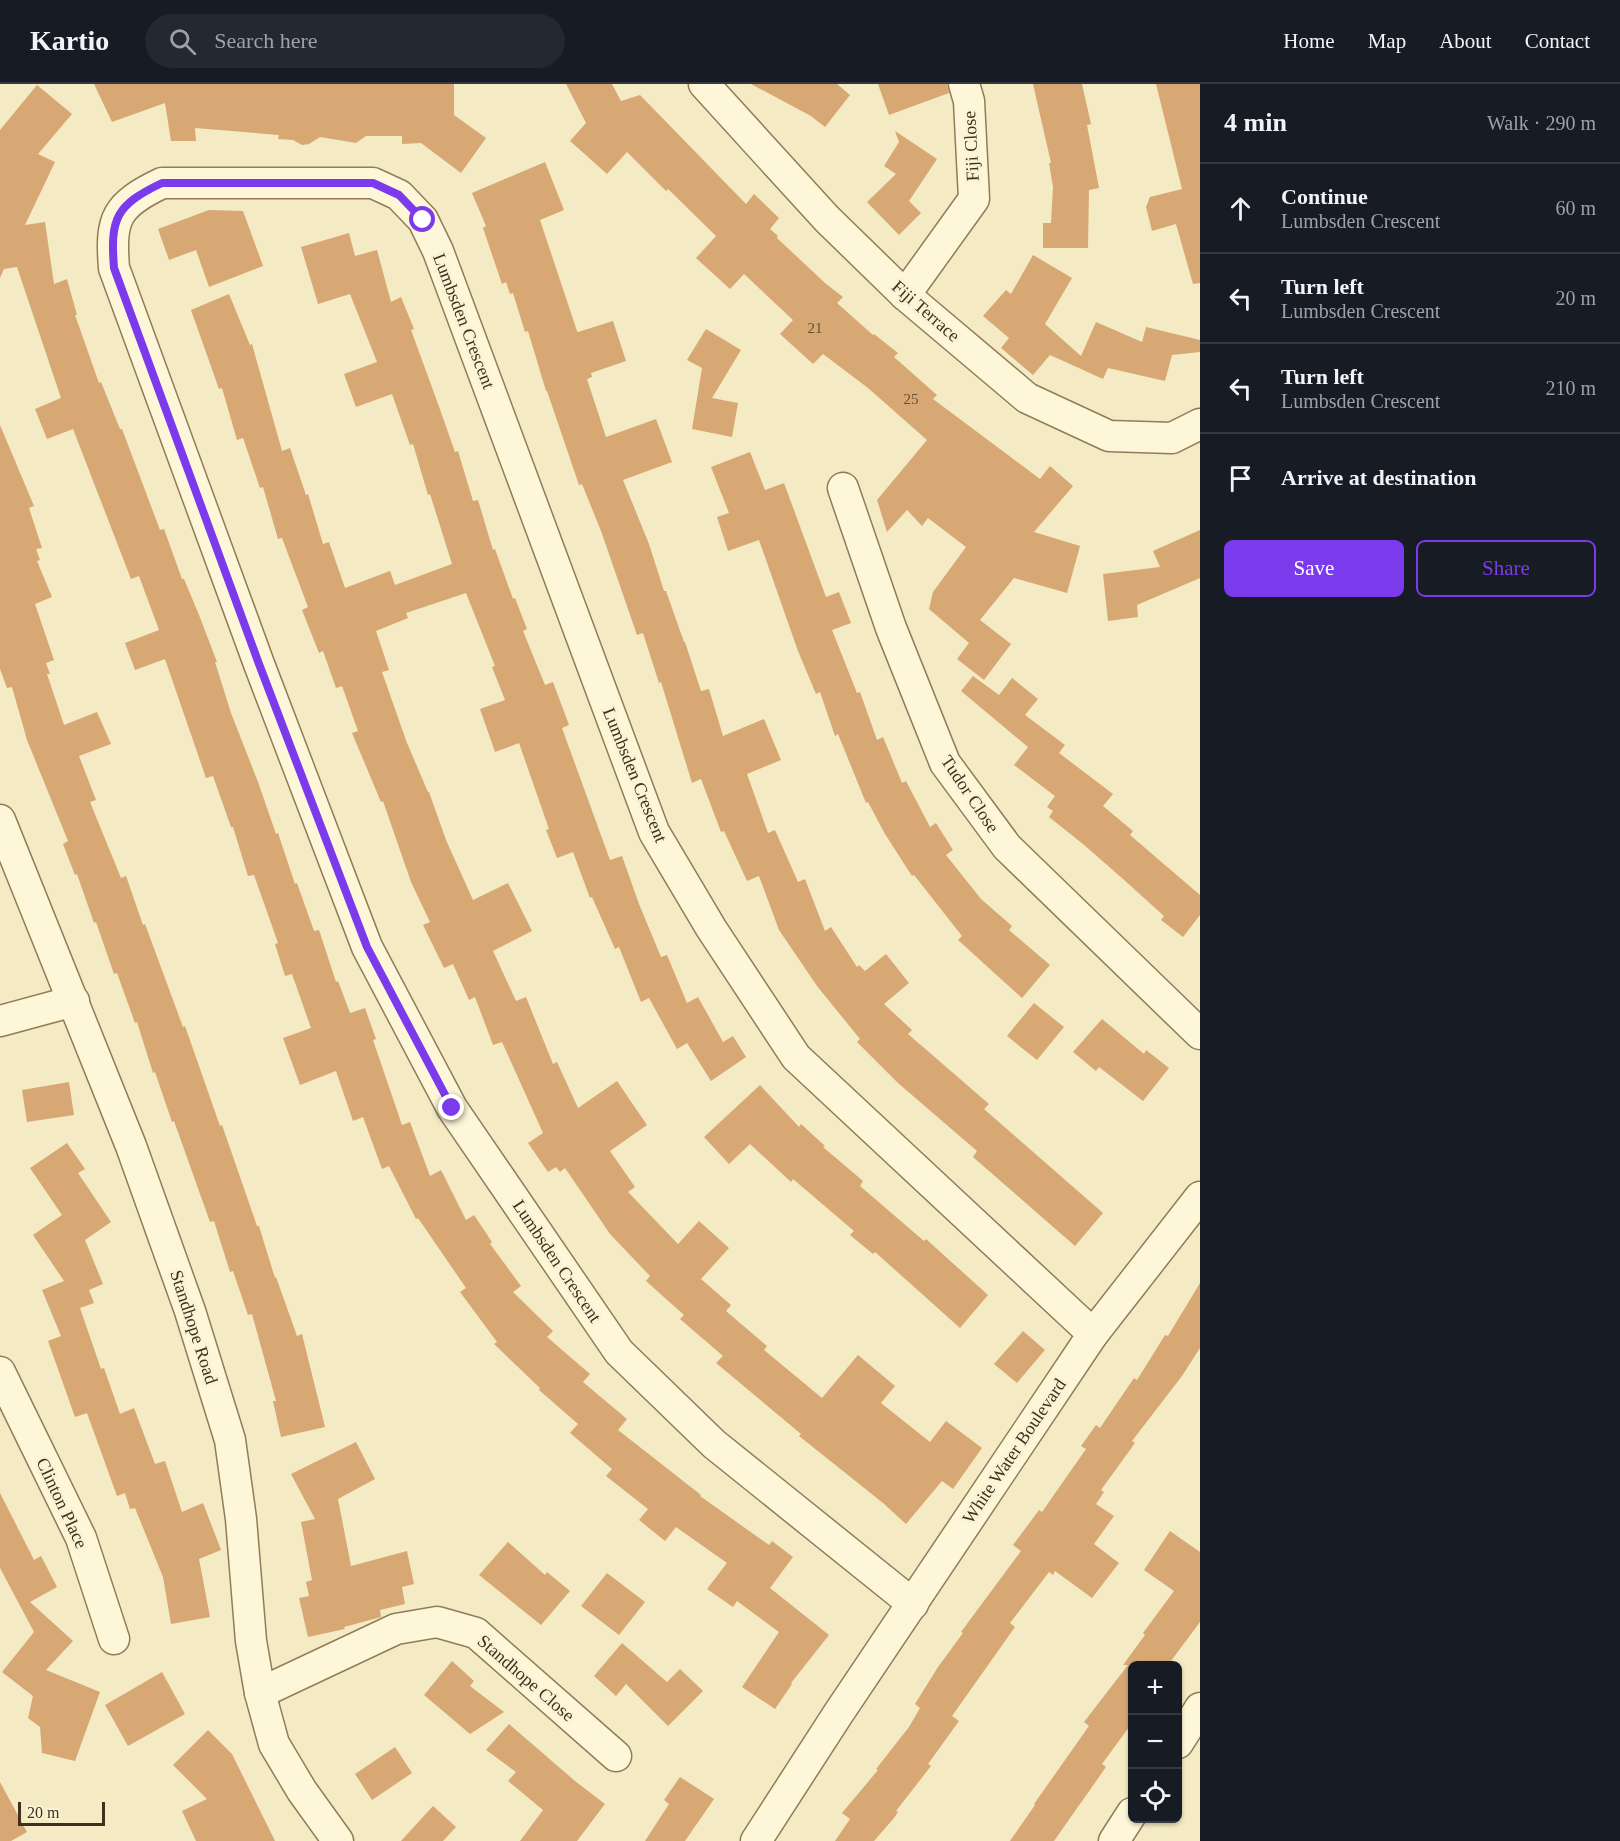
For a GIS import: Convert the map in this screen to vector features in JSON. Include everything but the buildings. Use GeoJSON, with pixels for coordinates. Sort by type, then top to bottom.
{"type":"FeatureCollection","features":[{"type":"Feature","properties":{"kind":"street","name":"Fiji Terrace"},"geometry":{"type":"LineString","coordinates":[[704,84],[827,219],[905,295],[1027,398],[1109,436],[1172,438],[1200,424]]}},
{"type":"Feature","properties":{"kind":"street","name":"Fiji Close"},"geometry":{"type":"LineString","coordinates":[[905,295],[974,199],[969,100],[964,84]]}},
{"type":"Feature","properties":{"kind":"street","name":"Lumbsden Crescent"},"geometry":{"type":"LineString","coordinates":[[913,1604],[714,1444],[619,1352],[452,1108],[367,947],[259,664],[114,268],[112,238],[119,214],[137,195],[162,183],[373,183],[399,195],[423,220],[438,251],[654,832],[711,928],[796,1057],[1093,1334]]}},
{"type":"Feature","properties":{"kind":"street","name":"Tudor Close"},"geometry":{"type":"LineString","coordinates":[[843,488],[891,628],[945,763],[1007,847],[1200,1034]]}},
{"type":"Feature","properties":{"kind":"street","name":"Standhope Road"},"geometry":{"type":"LineString","coordinates":[[0,820],[131,1146],[175,1267],[230,1440],[242,1520],[251,1641],[260,1693],[274,1744],[302,1791],[338,1841]]}},
{"type":"Feature","properties":{"kind":"street"},"geometry":{"type":"LineString","coordinates":[[0,1021],[74,1001]]}},
{"type":"Feature","properties":{"kind":"street","name":"White Water Boulevard"},"geometry":{"type":"LineString","coordinates":[[756,1841],[838,1714],[1093,1334],[1200,1197]]}},
{"type":"Feature","properties":{"kind":"street","name":"Clinton Place"},"geometry":{"type":"LineString","coordinates":[[0,1372],[81,1538],[114,1639]]}},
{"type":"Feature","properties":{"kind":"street","name":"Standhope Close"},"geometry":{"type":"LineString","coordinates":[[260,1693],[396,1629],[437,1622],[476,1633],[616,1756]]}},
{"type":"Feature","properties":{"kind":"street"},"geometry":{"type":"LineString","coordinates":[[1182,1737],[1200,1708]]}},
{"type":"Feature","properties":{"kind":"street"},"geometry":{"type":"LineString","coordinates":[[1114,1841],[1128,1819]]}},
{"type":"Feature","properties":{"kind":"route"},"geometry":{"type":"LineString","coordinates":[[423,220],[399,195],[373,183],[162,183],[137,195],[119,214],[112,238],[114,268],[259,664],[367,947],[452,1108]]}}]}
